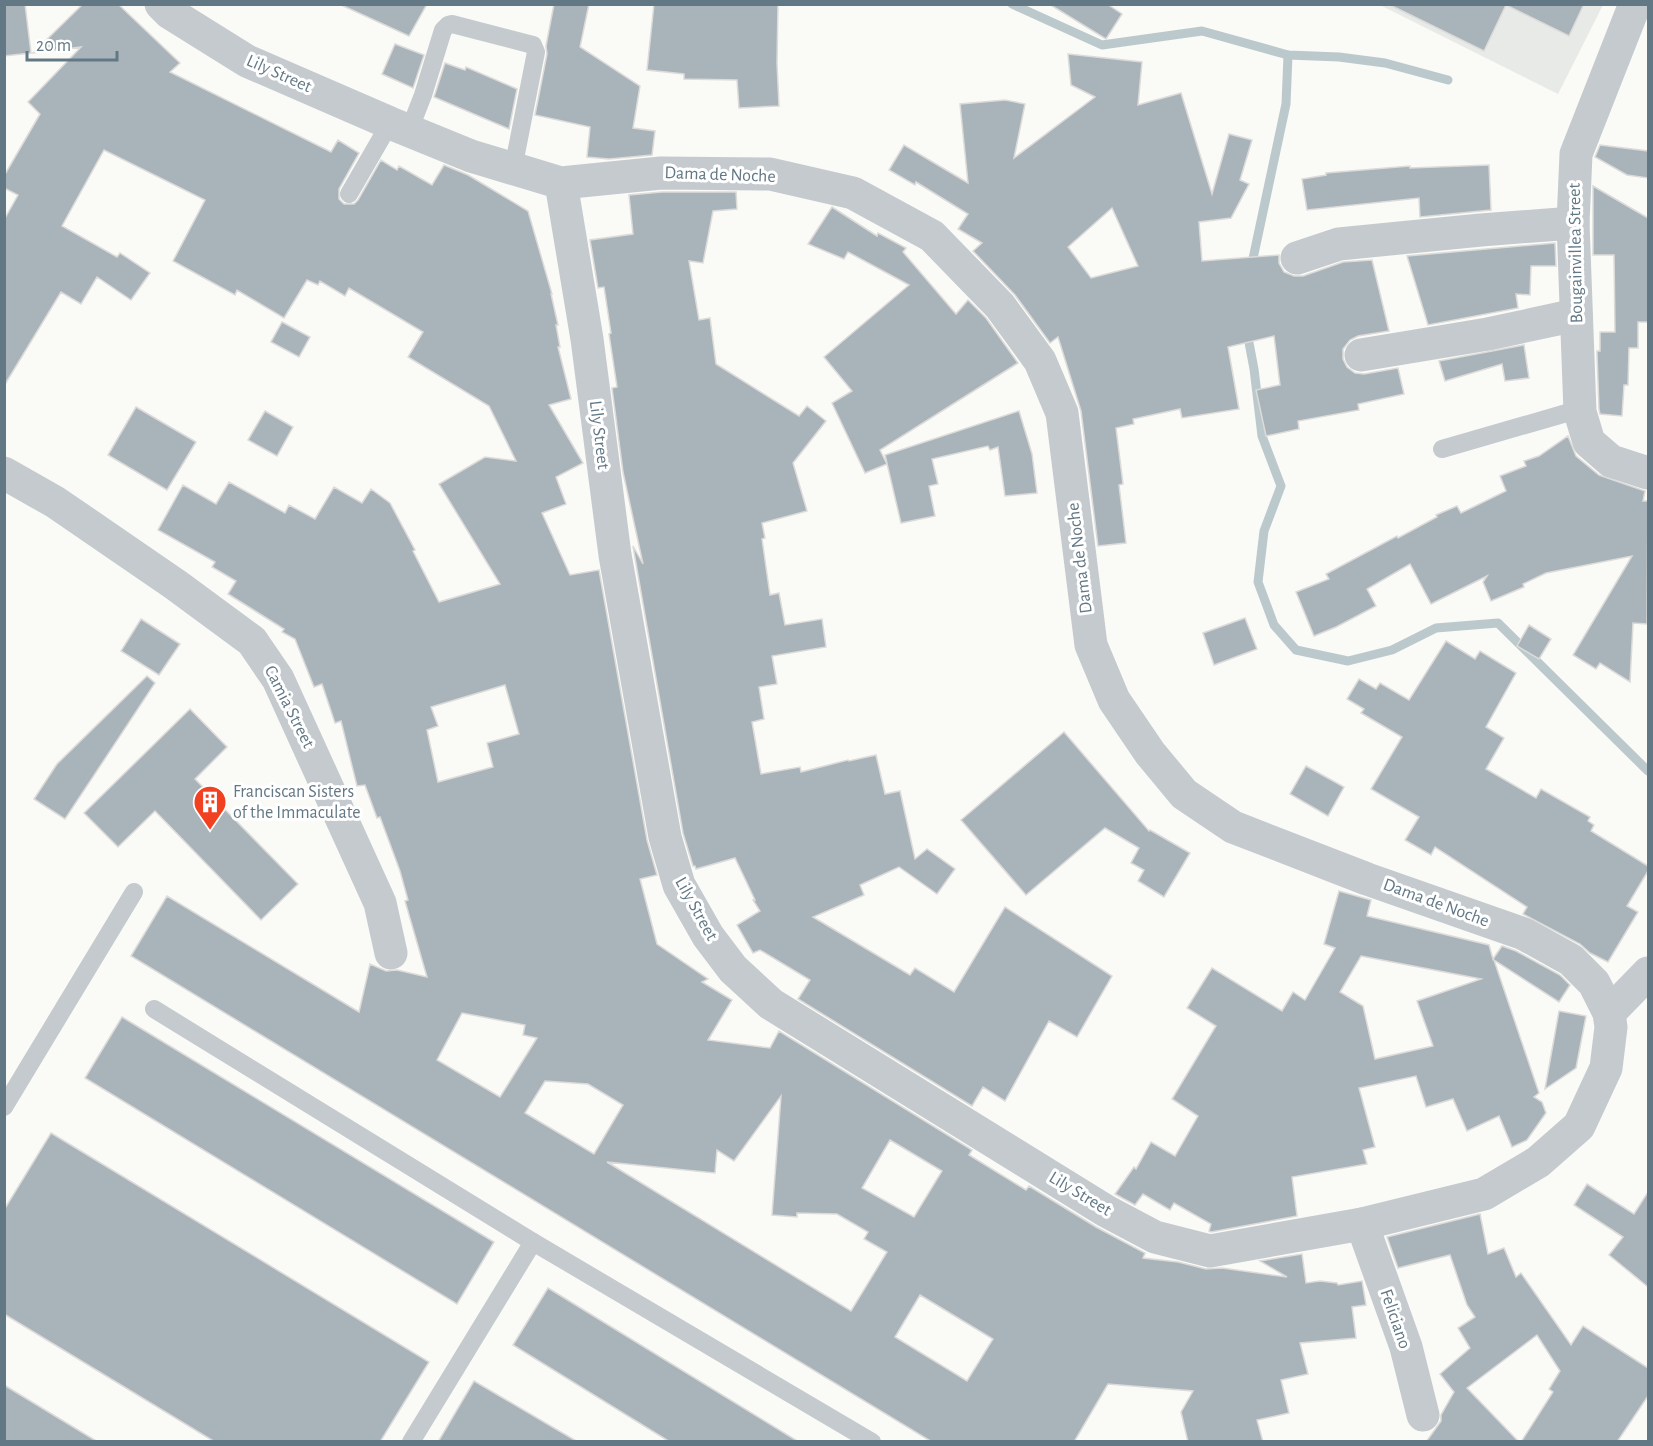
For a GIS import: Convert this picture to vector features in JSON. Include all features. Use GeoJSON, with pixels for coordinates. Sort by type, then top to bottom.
{"type":"FeatureCollection","features":[{"type":"Feature","properties":{"kind":"street","name":"Lily Street"},"geometry":{"type":"LineString","coordinates":[[161,4],[170,13],[247,61],[471,156],[561,183],[587,339],[615,555],[665,837],[679,885],[708,936],[733,969],[771,1004],[1106,1211],[1155,1237],[1210,1251],[1362,1224],[1484,1194],[1538,1162],[1579,1126],[1606,1068],[1611,1026],[1609,1013]]}},
{"type":"Feature","properties":{"kind":"street","name":"Bougainvillea Street"},"geometry":{"type":"LineString","coordinates":[[1635,4],[1576,154],[1573,223],[1580,411],[1589,442],[1611,462],[1648,473]]}},
{"type":"Feature","properties":{"kind":"street","name":"Dama de Noche"},"geometry":{"type":"LineString","coordinates":[[561,183],[661,173],[770,174],[853,193],[932,236],[1000,306],[1040,360],[1062,413],[1091,645],[1114,700],[1150,753],[1184,794],[1233,827],[1367,879],[1524,934],[1571,960],[1593,983],[1609,1013]]}},
{"type":"Feature","properties":{"kind":"street"},"geometry":{"type":"LineString","coordinates":[[1297,258],[1339,244],[1573,223]]}},
{"type":"Feature","properties":{"kind":"street"},"geometry":{"type":"LineString","coordinates":[[1361,355],[1488,334],[1576,315]]}},
{"type":"Feature","properties":{"kind":"street","name":"Camia Street"},"geometry":{"type":"LineString","coordinates":[[4,473],[55,502],[176,585],[252,641],[278,679],[380,903],[391,954]]}},
{"type":"Feature","properties":{"kind":"street"},"geometry":{"type":"LineString","coordinates":[[1609,1013],[1648,973]]}},
{"type":"Feature","properties":{"kind":"street","name":"Feliciano"},"geometry":{"type":"LineString","coordinates":[[1362,1224],[1406,1347],[1423,1415]]}},
{"type":"Feature","properties":{"kind":"lane"},"geometry":{"type":"LineString","coordinates":[[349,194],[423,95],[443,30],[452,24],[533,45],[536,52],[513,169]]}},
{"type":"Feature","properties":{"kind":"lane"},"geometry":{"type":"LineString","coordinates":[[1443,449],[1580,411]]}},
{"type":"Feature","properties":{"kind":"lane"},"geometry":{"type":"LineString","coordinates":[[4,1107],[134,892]]}},
{"type":"Feature","properties":{"kind":"lane"},"geometry":{"type":"LineString","coordinates":[[154,1009],[533,1242],[872,1442]]}},
{"type":"Feature","properties":{"kind":"lane"},"geometry":{"type":"LineString","coordinates":[[411,1442],[533,1242]]}},
{"type":"Feature","properties":{"kind":"shaded area"},"geometry":{"type":"Polygon","coordinates":[[[1380,5],[1603,5],[1558,94],[1380,5]]]}},
{"type":"Feature","properties":{"kind":"building"},"geometry":{"type":"Polygon","coordinates":[[[4,4],[25,4],[31,53],[4,56],[4,4]]]}},
{"type":"Feature","properties":{"kind":"building"},"geometry":{"type":"Polygon","coordinates":[[[83,4],[118,4],[180,63],[170,72],[331,152],[338,140],[359,153],[339,189],[339,199],[344,204],[354,204],[358,200],[381,160],[397,170],[399,166],[432,185],[444,165],[468,175],[528,211],[552,294],[558,325],[556,325],[560,347],[558,347],[571,399],[549,405],[583,463],[556,477],[566,504],[542,513],[570,575],[599,570],[647,840],[657,875],[640,879],[657,944],[708,979],[702,982],[732,1000],[708,1040],[770,1048],[779,1031],[972,1150],[969,1155],[1026,1190],[1029,1186],[1096,1227],[1145,1253],[1143,1258],[1178,1262],[1206,1269],[1222,1268],[1287,1277],[1260,1261],[1302,1254],[1306,1283],[1320,1281],[1338,1285],[1362,1281],[1366,1305],[1352,1307],[1356,1338],[1300,1343],[1308,1374],[1281,1380],[1289,1413],[1257,1420],[1263,1442],[1188,1442],[1181,1412],[1193,1391],[1108,1384],[1074,1442],[932,1442],[131,956],[167,896],[359,1012],[370,964],[386,971],[397,970],[427,977],[405,901],[408,900],[400,871],[380,817],[377,818],[365,785],[357,786],[341,721],[335,723],[322,684],[314,687],[295,639],[282,632],[284,629],[228,594],[236,581],[212,567],[215,562],[158,530],[183,485],[216,504],[229,482],[285,513],[289,505],[315,519],[334,487],[362,503],[371,489],[390,503],[439,602],[500,584],[439,484],[485,457],[516,461],[489,406],[408,357],[423,332],[349,288],[345,296],[320,281],[318,285],[307,280],[284,318],[237,290],[235,295],[173,261],[205,200],[104,150],[62,226],[117,257],[120,253],[150,273],[131,300],[97,277],[81,304],[61,292],[4,386],[4,220],[18,195],[4,188],[4,176],[40,114],[28,102],[81,47],[33,53],[83,4]],[[505,685],[431,707],[438,726],[427,730],[438,782],[493,767],[487,743],[519,734],[505,685]],[[462,1013],[437,1060],[500,1097],[537,1038],[523,1035],[525,1025],[462,1013]],[[545,1081],[525,1113],[594,1154],[623,1105],[588,1084],[545,1081]],[[781,1096],[734,1161],[717,1150],[715,1173],[607,1162],[851,1311],[887,1252],[864,1239],[868,1232],[837,1214],[797,1213],[797,1217],[772,1215],[781,1096]],[[890,1140],[862,1188],[914,1217],[942,1171],[890,1140]],[[920,1295],[895,1337],[967,1381],[993,1339],[920,1295]]]}},
{"type":"Feature","properties":{"kind":"building"},"geometry":{"type":"Polygon","coordinates":[[[339,4],[427,4],[409,36],[339,4]]]}},
{"type":"Feature","properties":{"kind":"building"},"geometry":{"type":"Polygon","coordinates":[[[554,4],[589,4],[580,47],[640,86],[633,128],[655,131],[652,155],[609,159],[587,157],[590,127],[535,115],[554,4]]]}},
{"type":"Feature","properties":{"kind":"building"},"geometry":{"type":"Polygon","coordinates":[[[654,4],[778,4],[779,106],[739,108],[737,80],[684,79],[684,74],[647,70],[654,4]]]}},
{"type":"Feature","properties":{"kind":"building"},"geometry":{"type":"Polygon","coordinates":[[[1049,4],[1107,4],[1122,14],[1106,39],[1049,4]]]}},
{"type":"Feature","properties":{"kind":"building"},"geometry":{"type":"Polygon","coordinates":[[[1388,4],[1584,4],[1569,36],[1506,5],[1484,51],[1388,4]]]}},
{"type":"Feature","properties":{"kind":"building"},"geometry":{"type":"Polygon","coordinates":[[[395,44],[424,55],[413,88],[382,74],[395,44]]]}},
{"type":"Feature","properties":{"kind":"building"},"geometry":{"type":"Polygon","coordinates":[[[1068,54],[1142,62],[1138,105],[1181,93],[1212,194],[1229,134],[1252,140],[1240,180],[1249,184],[1231,218],[1199,222],[1202,261],[1279,255],[1279,263],[1284,272],[1294,276],[1303,276],[1343,262],[1372,260],[1389,331],[1358,336],[1350,340],[1343,349],[1343,359],[1347,367],[1355,373],[1364,374],[1398,368],[1404,394],[1358,404],[1359,410],[1298,421],[1299,429],[1266,436],[1256,390],[1280,385],[1274,336],[1228,347],[1239,409],[1182,418],[1180,409],[1133,419],[1134,424],[1116,428],[1123,484],[1119,485],[1126,543],[1098,546],[1081,411],[1058,337],[1050,343],[1015,295],[973,251],[982,243],[958,229],[968,214],[916,182],[915,185],[889,170],[904,145],[968,183],[960,104],[1005,100],[1025,104],[1014,158],[1095,97],[1071,85],[1068,54]],[[1112,208],[1068,247],[1091,278],[1138,266],[1112,208]]]}},
{"type":"Feature","properties":{"kind":"building"},"geometry":{"type":"Polygon","coordinates":[[[445,63],[465,70],[466,67],[517,89],[509,129],[434,97],[445,63]]]}},
{"type":"Feature","properties":{"kind":"building"},"geometry":{"type":"Polygon","coordinates":[[[1600,145],[1648,151],[1648,178],[1627,175],[1595,157],[1600,145]]]}},
{"type":"Feature","properties":{"kind":"building"},"geometry":{"type":"Polygon","coordinates":[[[1489,165],[1491,210],[1420,217],[1419,198],[1307,210],[1302,179],[1326,175],[1326,173],[1410,166],[1410,168],[1489,165]]]}},
{"type":"Feature","properties":{"kind":"building"},"geometry":{"type":"Polygon","coordinates":[[[1593,186],[1648,218],[1648,322],[1638,322],[1638,348],[1629,348],[1628,385],[1624,385],[1622,416],[1600,414],[1599,409],[1597,351],[1600,351],[1600,332],[1615,332],[1614,255],[1593,255],[1593,186]]]}},
{"type":"Feature","properties":{"kind":"building"},"geometry":{"type":"Polygon","coordinates":[[[662,192],[736,192],[737,209],[713,211],[703,263],[689,261],[699,320],[710,318],[716,364],[799,416],[807,406],[826,421],[793,463],[807,511],[762,523],[770,595],[779,593],[785,625],[822,619],[826,647],[772,656],[777,684],[759,687],[764,719],[752,722],[761,774],[800,767],[801,772],[876,755],[885,794],[900,791],[915,859],[927,849],[955,869],[937,894],[899,867],[860,885],[864,895],[813,917],[910,975],[915,968],[954,992],[1005,907],[1112,976],[1077,1037],[1049,1021],[1005,1101],[983,1087],[972,1106],[798,999],[810,980],[760,950],[753,953],[737,925],[760,911],[735,858],[696,869],[693,866],[683,833],[633,546],[643,564],[623,472],[612,388],[617,387],[604,287],[598,288],[590,240],[633,234],[629,195],[662,192]]]}},
{"type":"Feature","properties":{"kind":"building"},"geometry":{"type":"Polygon","coordinates":[[[832,207],[877,236],[878,233],[906,248],[903,252],[956,314],[968,300],[986,318],[1018,363],[880,450],[887,464],[865,473],[832,403],[852,391],[824,357],[909,285],[848,252],[844,259],[808,244],[832,207]]]}},
{"type":"Feature","properties":{"kind":"building"},"geometry":{"type":"Polygon","coordinates":[[[1555,243],[1556,266],[1531,266],[1530,295],[1516,294],[1518,308],[1428,325],[1407,256],[1555,243]]]}},
{"type":"Feature","properties":{"kind":"building"},"geometry":{"type":"Polygon","coordinates":[[[282,322],[310,337],[299,357],[271,342],[282,322]]]}},
{"type":"Feature","properties":{"kind":"building"},"geometry":{"type":"Polygon","coordinates":[[[1524,345],[1529,378],[1505,381],[1502,364],[1445,381],[1439,361],[1524,345]]]}},
{"type":"Feature","properties":{"kind":"building"},"geometry":{"type":"Polygon","coordinates":[[[136,407],[196,442],[167,490],[108,455],[136,407]]]}},
{"type":"Feature","properties":{"kind":"building"},"geometry":{"type":"Polygon","coordinates":[[[265,411],[293,427],[277,456],[248,440],[265,411]]]}},
{"type":"Feature","properties":{"kind":"building"},"geometry":{"type":"Polygon","coordinates":[[[1019,411],[1032,454],[1037,493],[1005,496],[998,447],[990,450],[988,446],[932,459],[938,484],[929,486],[935,516],[901,523],[885,455],[1019,411]]]}},
{"type":"Feature","properties":{"kind":"building"},"geometry":{"type":"Polygon","coordinates":[[[1568,436],[1576,456],[1599,475],[1645,491],[1643,501],[1648,501],[1647,624],[1633,623],[1630,682],[1600,663],[1596,669],[1573,655],[1632,556],[1546,573],[1523,584],[1524,587],[1491,601],[1483,582],[1487,576],[1431,604],[1410,564],[1367,589],[1376,606],[1314,636],[1296,592],[1329,579],[1326,574],[1397,536],[1398,538],[1437,517],[1436,515],[1457,506],[1461,513],[1506,491],[1500,476],[1526,466],[1524,461],[1539,456],[1568,436]]]}},
{"type":"Feature","properties":{"kind":"building"},"geometry":{"type":"Polygon","coordinates":[[[1245,618],[1257,649],[1214,665],[1203,633],[1245,618]]]}},
{"type":"Feature","properties":{"kind":"building"},"geometry":{"type":"Polygon","coordinates":[[[141,619],[180,644],[159,675],[121,651],[141,619]]]}},
{"type":"Feature","properties":{"kind":"building"},"geometry":{"type":"Polygon","coordinates":[[[1529,625],[1551,639],[1539,659],[1517,646],[1529,625]]]}},
{"type":"Feature","properties":{"kind":"building"},"geometry":{"type":"Polygon","coordinates":[[[1446,641],[1475,659],[1480,651],[1516,673],[1486,727],[1504,738],[1486,769],[1536,798],[1541,789],[1590,817],[1588,821],[1594,825],[1591,831],[1648,866],[1648,871],[1627,906],[1638,912],[1608,962],[1590,953],[1580,944],[1523,914],[1527,907],[1435,847],[1431,855],[1405,840],[1419,817],[1371,789],[1402,737],[1361,713],[1364,709],[1347,699],[1359,679],[1376,689],[1380,683],[1409,700],[1446,641]]]}},
{"type":"Feature","properties":{"kind":"building"},"geometry":{"type":"Polygon","coordinates":[[[147,676],[155,683],[65,819],[34,799],[57,764],[147,676]]]}},
{"type":"Feature","properties":{"kind":"building","name":"Franciscan Sisters of the Immaculate"},"geometry":{"type":"Polygon","coordinates":[[[190,709],[227,747],[195,779],[298,884],[261,920],[155,811],[118,847],[84,813],[190,709]]]}},
{"type":"Feature","properties":{"kind":"building"},"geometry":{"type":"Polygon","coordinates":[[[1064,732],[1149,831],[1190,853],[1164,897],[1138,881],[1144,870],[1131,863],[1139,848],[1105,828],[1026,895],[961,820],[1064,732]]]}},
{"type":"Feature","properties":{"kind":"building"},"geometry":{"type":"Polygon","coordinates":[[[1306,766],[1344,787],[1328,816],[1290,794],[1306,766]]]}},
{"type":"Feature","properties":{"kind":"building"},"geometry":{"type":"Polygon","coordinates":[[[1339,891],[1371,900],[1367,916],[1489,945],[1493,959],[1502,946],[1560,975],[1570,985],[1559,1002],[1494,960],[1539,1093],[1534,1097],[1542,1102],[1546,1113],[1527,1140],[1512,1147],[1499,1116],[1467,1131],[1453,1099],[1426,1107],[1416,1076],[1359,1088],[1375,1147],[1363,1150],[1367,1164],[1292,1177],[1297,1216],[1211,1232],[1209,1231],[1211,1224],[1174,1203],[1170,1210],[1143,1194],[1135,1205],[1115,1194],[1134,1167],[1136,1169],[1151,1142],[1175,1156],[1198,1116],[1172,1099],[1216,1026],[1187,1008],[1212,968],[1282,1011],[1293,992],[1305,1000],[1335,948],[1324,944],[1339,891]],[[1361,956],[1340,992],[1363,1006],[1375,1059],[1433,1046],[1417,1001],[1481,979],[1361,956]]]}},
{"type":"Feature","properties":{"kind":"building"},"geometry":{"type":"Polygon","coordinates":[[[1559,1011],[1586,1016],[1576,1068],[1545,1089],[1559,1011]]]}},
{"type":"Feature","properties":{"kind":"building"},"geometry":{"type":"Polygon","coordinates":[[[122,1017],[494,1242],[457,1304],[85,1078],[122,1017]]]}},
{"type":"Feature","properties":{"kind":"building"},"geometry":{"type":"Polygon","coordinates":[[[51,1133],[429,1362],[380,1442],[215,1442],[4,1314],[4,1210],[51,1133]]]}},
{"type":"Feature","properties":{"kind":"building"},"geometry":{"type":"Polygon","coordinates":[[[1587,1184],[1634,1214],[1648,1192],[1648,1287],[1609,1255],[1623,1237],[1574,1205],[1587,1184]]]}},
{"type":"Feature","properties":{"kind":"building"},"geometry":{"type":"Polygon","coordinates":[[[1480,1214],[1488,1254],[1504,1248],[1516,1277],[1521,1273],[1571,1345],[1583,1326],[1648,1368],[1648,1396],[1617,1442],[1521,1442],[1553,1392],[1549,1389],[1560,1371],[1537,1335],[1467,1388],[1519,1442],[1426,1442],[1441,1421],[1441,1415],[1454,1392],[1440,1374],[1470,1348],[1458,1328],[1475,1317],[1467,1305],[1450,1255],[1398,1268],[1387,1237],[1480,1214]]]}},
{"type":"Feature","properties":{"kind":"building"},"geometry":{"type":"Polygon","coordinates":[[[548,1288],[799,1442],[670,1442],[513,1345],[548,1288]]]}},
{"type":"Feature","properties":{"kind":"building"},"geometry":{"type":"Polygon","coordinates":[[[474,1381],[578,1442],[438,1442],[474,1381]]]}},
{"type":"Feature","properties":{"kind":"building"},"geometry":{"type":"Polygon","coordinates":[[[4,1385],[98,1442],[4,1442],[4,1385]]]}},
{"type":"Feature","properties":{"kind":"waterway"},"geometry":{"type":"LineString","coordinates":[[1012,4],[1102,45],[1202,31],[1288,55],[1339,57],[1385,63],[1448,80]]}},
{"type":"Feature","properties":{"kind":"waterway"},"geometry":{"type":"LineString","coordinates":[[1251,268],[1286,104],[1288,55]]}},
{"type":"Feature","properties":{"kind":"waterway"},"geometry":{"type":"LineString","coordinates":[[1247,332],[1262,436],[1281,486],[1264,531],[1258,582],[1274,625],[1296,650],[1348,661],[1392,650],[1436,628],[1498,623],[1648,771]]}},
{"type":"Feature","properties":{"kind":"place","name":"Franciscan Sisters of the Immaculate"},"geometry":{"type":"Point","coordinates":[210,831]}}]}
